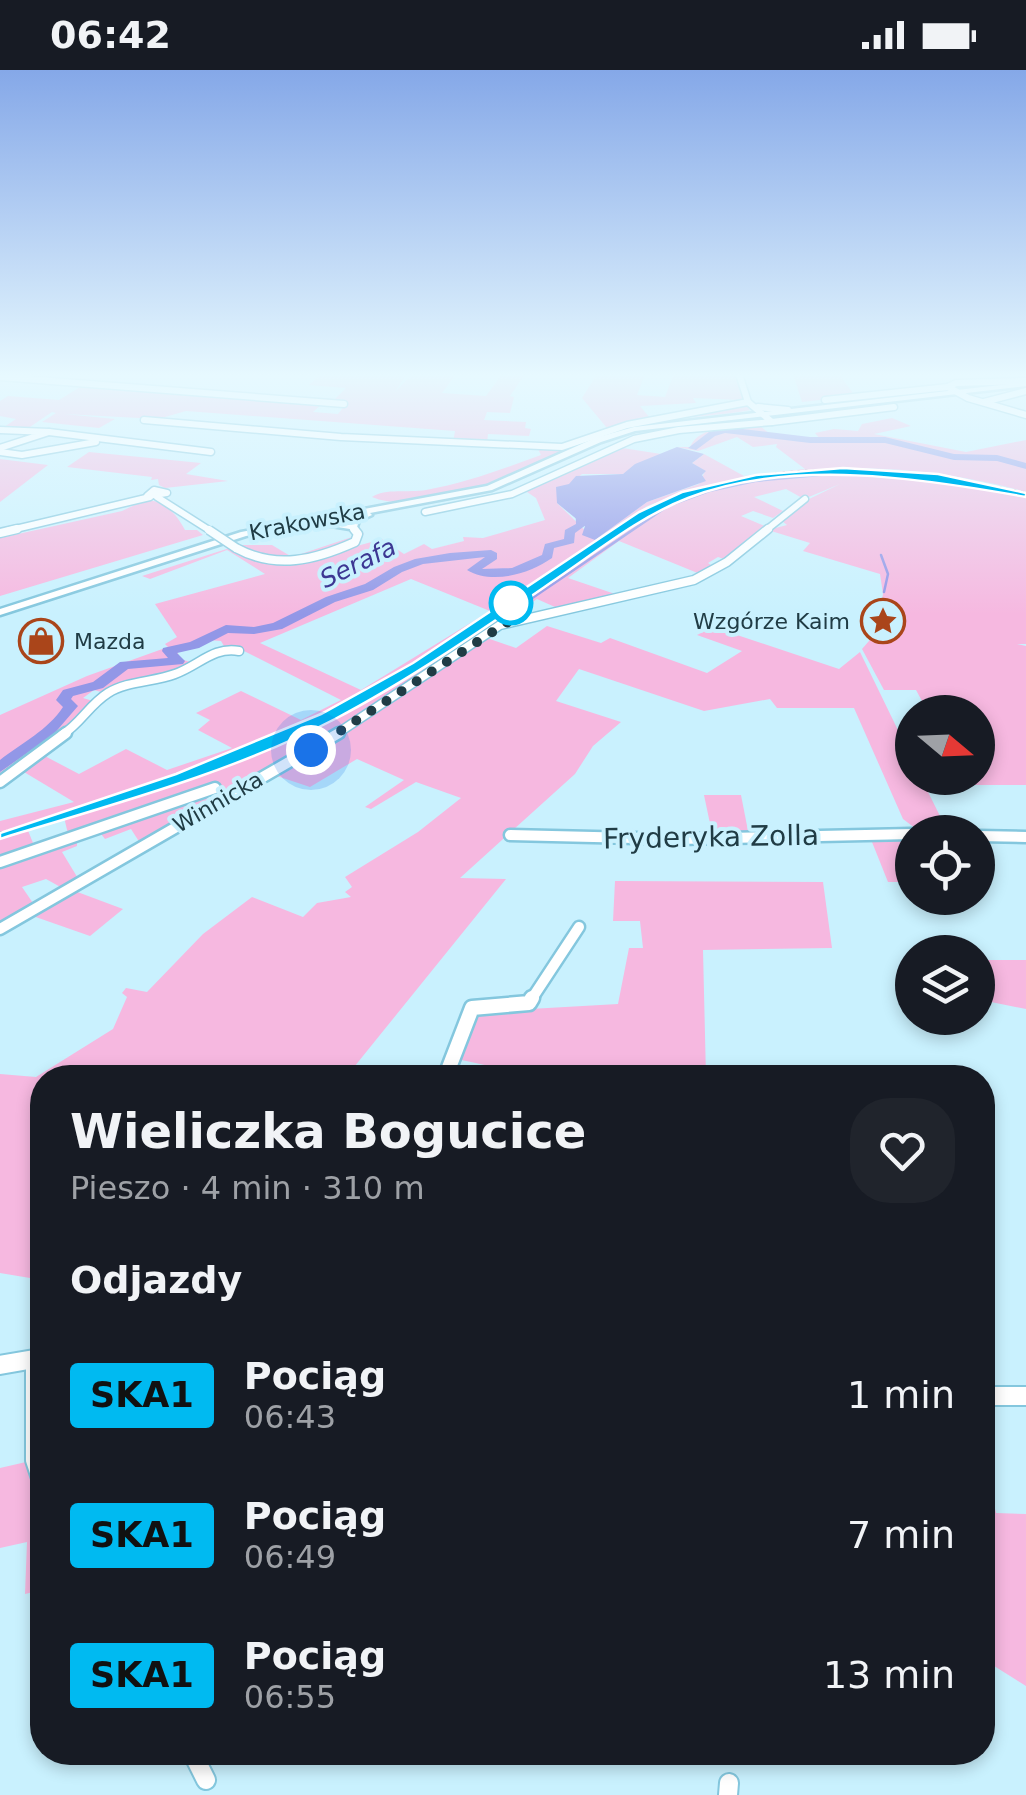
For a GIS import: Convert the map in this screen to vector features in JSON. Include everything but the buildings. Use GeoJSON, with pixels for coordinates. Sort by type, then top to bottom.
{"type":"FeatureCollection","features":[{"type":"Feature","properties":{"kind":"main road","name":"Krakowska"},"geometry":{"type":"LineString","coordinates":[[0,612],[266,529],[478,491],[520,478],[566,454]]}},
{"type":"Feature","properties":{"kind":"main road","name":"Krakowska"},"geometry":{"type":"LineString","coordinates":[[116,574],[132,575],[254,536],[308,524],[493,491],[582,454]]}},
{"type":"Feature","properties":{"kind":"main road"},"geometry":{"type":"LineString","coordinates":[[308,524],[353,528],[355,520],[373,514]]}},
{"type":"Feature","properties":{"kind":"street"},"geometry":{"type":"LineString","coordinates":[[425,512],[512,494],[595,454]]}},
{"type":"Feature","properties":{"kind":"street"},"geometry":{"type":"LineString","coordinates":[[0,533],[157,497],[259,562],[292,562],[355,542],[358,534],[353,528]]}},
{"type":"Feature","properties":{"kind":"street","name":"Winnicka"},"geometry":{"type":"LineString","coordinates":[[0,928],[219,804],[432,674],[500,624],[694,580],[727,562],[805,499]]}},
{"type":"Feature","properties":{"kind":"street"},"geometry":{"type":"LineString","coordinates":[[0,782],[32,754],[75,727],[94,702],[114,689],[126,683],[176,674],[224,648],[239,651]]}},
{"type":"Feature","properties":{"kind":"street"},"geometry":{"type":"LineString","coordinates":[[0,862],[212,790],[219,804]]}},
{"type":"Feature","properties":{"kind":"street","name":"Fryderyka Zolla"},"geometry":{"type":"LineString","coordinates":[[510,835],[678,840],[895,834]]}},
{"type":"Feature","properties":{"kind":"street"},"geometry":{"type":"LineString","coordinates":[[995,836],[1026,837]]}},
{"type":"Feature","properties":{"kind":"street"},"geometry":{"type":"LineString","coordinates":[[450,1065],[472,1008],[529,1003],[579,926]]}},
{"type":"Feature","properties":{"kind":"street"},"geometry":{"type":"LineString","coordinates":[[0,1365],[30,1360]]}},
{"type":"Feature","properties":{"kind":"street"},"geometry":{"type":"LineString","coordinates":[[995,1396],[1026,1396]]}},
{"type":"Feature","properties":{"kind":"street"},"geometry":{"type":"LineString","coordinates":[[198,1765],[206,1780]]}},
{"type":"Feature","properties":{"kind":"shaded area"},"geometry":{"type":"Polygon","coordinates":[[[85,454],[114,454],[201,463],[186,474],[228,481],[165,488],[152,477],[67,467],[85,454]]]}},
{"type":"Feature","properties":{"kind":"shaded area"},"geometry":{"type":"Polygon","coordinates":[[[559,454],[463,492],[429,500],[398,502],[372,497],[456,484],[541,455],[559,454]]]}},
{"type":"Feature","properties":{"kind":"shaded area"},"geometry":{"type":"Polygon","coordinates":[[[602,454],[660,454],[623,474],[582,474],[570,484],[557,503],[595,540],[647,502],[699,484],[705,471],[692,463],[703,454],[744,476],[805,469],[786,454],[1026,454],[1026,492],[908,471],[847,469],[789,474],[896,475],[1026,495],[1026,644],[1017,644],[1026,646],[1026,785],[995,785],[995,695],[919,695],[916,690],[884,690],[862,649],[882,626],[872,615],[880,610],[880,574],[803,551],[810,543],[768,530],[787,525],[782,521],[807,500],[840,484],[804,499],[786,489],[754,497],[783,511],[773,518],[753,511],[741,516],[767,527],[727,560],[718,557],[708,563],[714,567],[700,574],[619,541],[568,578],[618,595],[555,607],[537,599],[461,651],[453,649],[570,565],[664,505],[714,487],[785,474],[702,487],[647,506],[418,664],[297,730],[182,777],[0,832],[0,821],[74,802],[19,769],[39,753],[79,774],[126,749],[167,770],[232,748],[198,730],[210,720],[196,713],[241,691],[301,720],[341,700],[236,647],[208,640],[177,651],[180,659],[194,663],[175,673],[105,693],[94,690],[83,698],[93,701],[73,727],[0,778],[0,715],[87,676],[168,647],[165,644],[177,637],[155,604],[265,574],[227,550],[150,579],[142,576],[239,545],[272,545],[292,557],[364,533],[357,546],[382,539],[404,554],[424,544],[432,549],[464,541],[463,537],[483,538],[545,520],[536,498],[527,492],[516,493],[555,479],[602,454]],[[411,579],[260,643],[361,690],[490,611],[411,579]]]}},
{"type":"Feature","properties":{"kind":"shaded area"},"geometry":{"type":"Polygon","coordinates":[[[0,459],[48,465],[0,502],[0,459]]]}},
{"type":"Feature","properties":{"kind":"shaded area"},"geometry":{"type":"Polygon","coordinates":[[[145,500],[164,506],[185,530],[197,530],[203,535],[0,596],[0,538],[122,511],[145,500]]]}},
{"type":"Feature","properties":{"kind":"shaded area"},"geometry":{"type":"Polygon","coordinates":[[[547,626],[601,643],[610,638],[707,673],[742,651],[697,635],[713,627],[839,669],[860,652],[895,724],[895,795],[930,795],[940,815],[901,815],[854,708],[777,708],[770,699],[704,711],[579,669],[556,701],[621,722],[593,746],[575,774],[460,878],[506,879],[356,1065],[55,1065],[113,1029],[127,997],[122,993],[126,988],[147,992],[203,934],[252,897],[303,917],[317,903],[351,897],[345,892],[352,887],[345,877],[418,832],[461,798],[416,782],[371,809],[365,807],[404,780],[357,759],[310,787],[271,774],[410,689],[484,637],[516,648],[547,626]]]}},
{"type":"Feature","properties":{"kind":"shaded area"},"geometry":{"type":"Polygon","coordinates":[[[447,649],[459,653],[327,738],[140,843],[131,829],[105,839],[98,830],[77,838],[77,846],[62,852],[79,880],[64,889],[46,879],[22,887],[35,906],[0,926],[0,836],[27,828],[33,843],[68,834],[64,817],[262,747],[356,703],[447,649]]]}},
{"type":"Feature","properties":{"kind":"shaded area"},"geometry":{"type":"Polygon","coordinates":[[[704,795],[741,795],[749,836],[712,833],[704,795]]]}},
{"type":"Feature","properties":{"kind":"shaded area"},"geometry":{"type":"Polygon","coordinates":[[[870,837],[895,837],[895,882],[888,882],[870,837]]]}},
{"type":"Feature","properties":{"kind":"shaded area"},"geometry":{"type":"Polygon","coordinates":[[[615,881],[823,882],[832,948],[703,950],[706,1065],[485,1065],[457,1059],[475,1012],[618,1004],[629,948],[643,948],[640,921],[613,921],[615,881]]]}},
{"type":"Feature","properties":{"kind":"shaded area"},"geometry":{"type":"Polygon","coordinates":[[[72,890],[123,909],[90,936],[30,915],[72,890]]]}},
{"type":"Feature","properties":{"kind":"shaded area"},"geometry":{"type":"Polygon","coordinates":[[[995,960],[1026,960],[1026,1009],[995,1003],[995,960]]]}},
{"type":"Feature","properties":{"kind":"shaded area"},"geometry":{"type":"Polygon","coordinates":[[[0,1074],[30,1076],[30,1278],[0,1273],[0,1074]]]}},
{"type":"Feature","properties":{"kind":"shaded area"},"geometry":{"type":"Polygon","coordinates":[[[26,1462],[30,1472],[30,1593],[25,1594],[27,1542],[0,1548],[0,1468],[26,1462]]]}},
{"type":"Feature","properties":{"kind":"shaded area"},"geometry":{"type":"Polygon","coordinates":[[[995,1509],[996,1513],[1026,1514],[1026,1686],[995,1667],[995,1509]]]}},
{"type":"Feature","properties":{"kind":"water"},"geometry":{"type":"Polygon","coordinates":[[[658,454],[703,454],[692,463],[706,471],[702,475],[706,481],[647,502],[595,540],[582,535],[585,526],[557,503],[556,487],[569,484],[576,476],[623,474],[658,454]]]}},
{"type":"Feature","properties":{"kind":"waterway","name":"Serafa"},"geometry":{"type":"LineString","coordinates":[[944,454],[997,458],[1026,466]]}},
{"type":"Feature","properties":{"kind":"waterway"},"geometry":{"type":"LineString","coordinates":[[463,645],[668,506],[709,491],[755,481],[830,474]]}},
{"type":"Feature","properties":{"kind":"waterway","name":"Serafa"},"geometry":{"type":"LineString","coordinates":[[0,768],[65,716],[71,706],[63,700],[68,693],[98,685],[125,665],[178,661],[168,651],[194,645],[226,629],[254,631],[278,626],[330,600],[369,587],[403,567],[429,559],[491,553],[491,559],[473,570],[491,574],[522,569],[548,556],[549,546],[570,541],[569,532],[581,525],[580,500]]}},
{"type":"Feature","properties":{"kind":"waterway"},"geometry":{"type":"LineString","coordinates":[[881,555],[888,574],[884,592]]}},
{"type":"Feature","properties":{"kind":"railway"},"geometry":{"type":"LineString","coordinates":[[0,833],[192,774],[331,715],[451,646],[638,518],[705,489],[750,478],[842,470],[935,477],[1026,493]]}},
{"type":"Feature","properties":{"kind":"train","name":"SKA1"},"geometry":{"type":"LineString","coordinates":[[0,833],[182,778],[327,717],[418,666],[643,515],[686,494],[756,478],[843,472],[938,477],[1026,493]]}},
{"type":"Feature","properties":{"kind":"place","name":"Wzgórze Kaim"},"geometry":{"type":"Point","coordinates":[883,621]}},
{"type":"Feature","properties":{"kind":"place","name":"Mazda"},"geometry":{"type":"Point","coordinates":[41,641]}},
{"type":"Feature","properties":{"kind":"route"},"geometry":{"type":"LineString","coordinates":[[311,750],[511,620],[511,603]]}}]}
